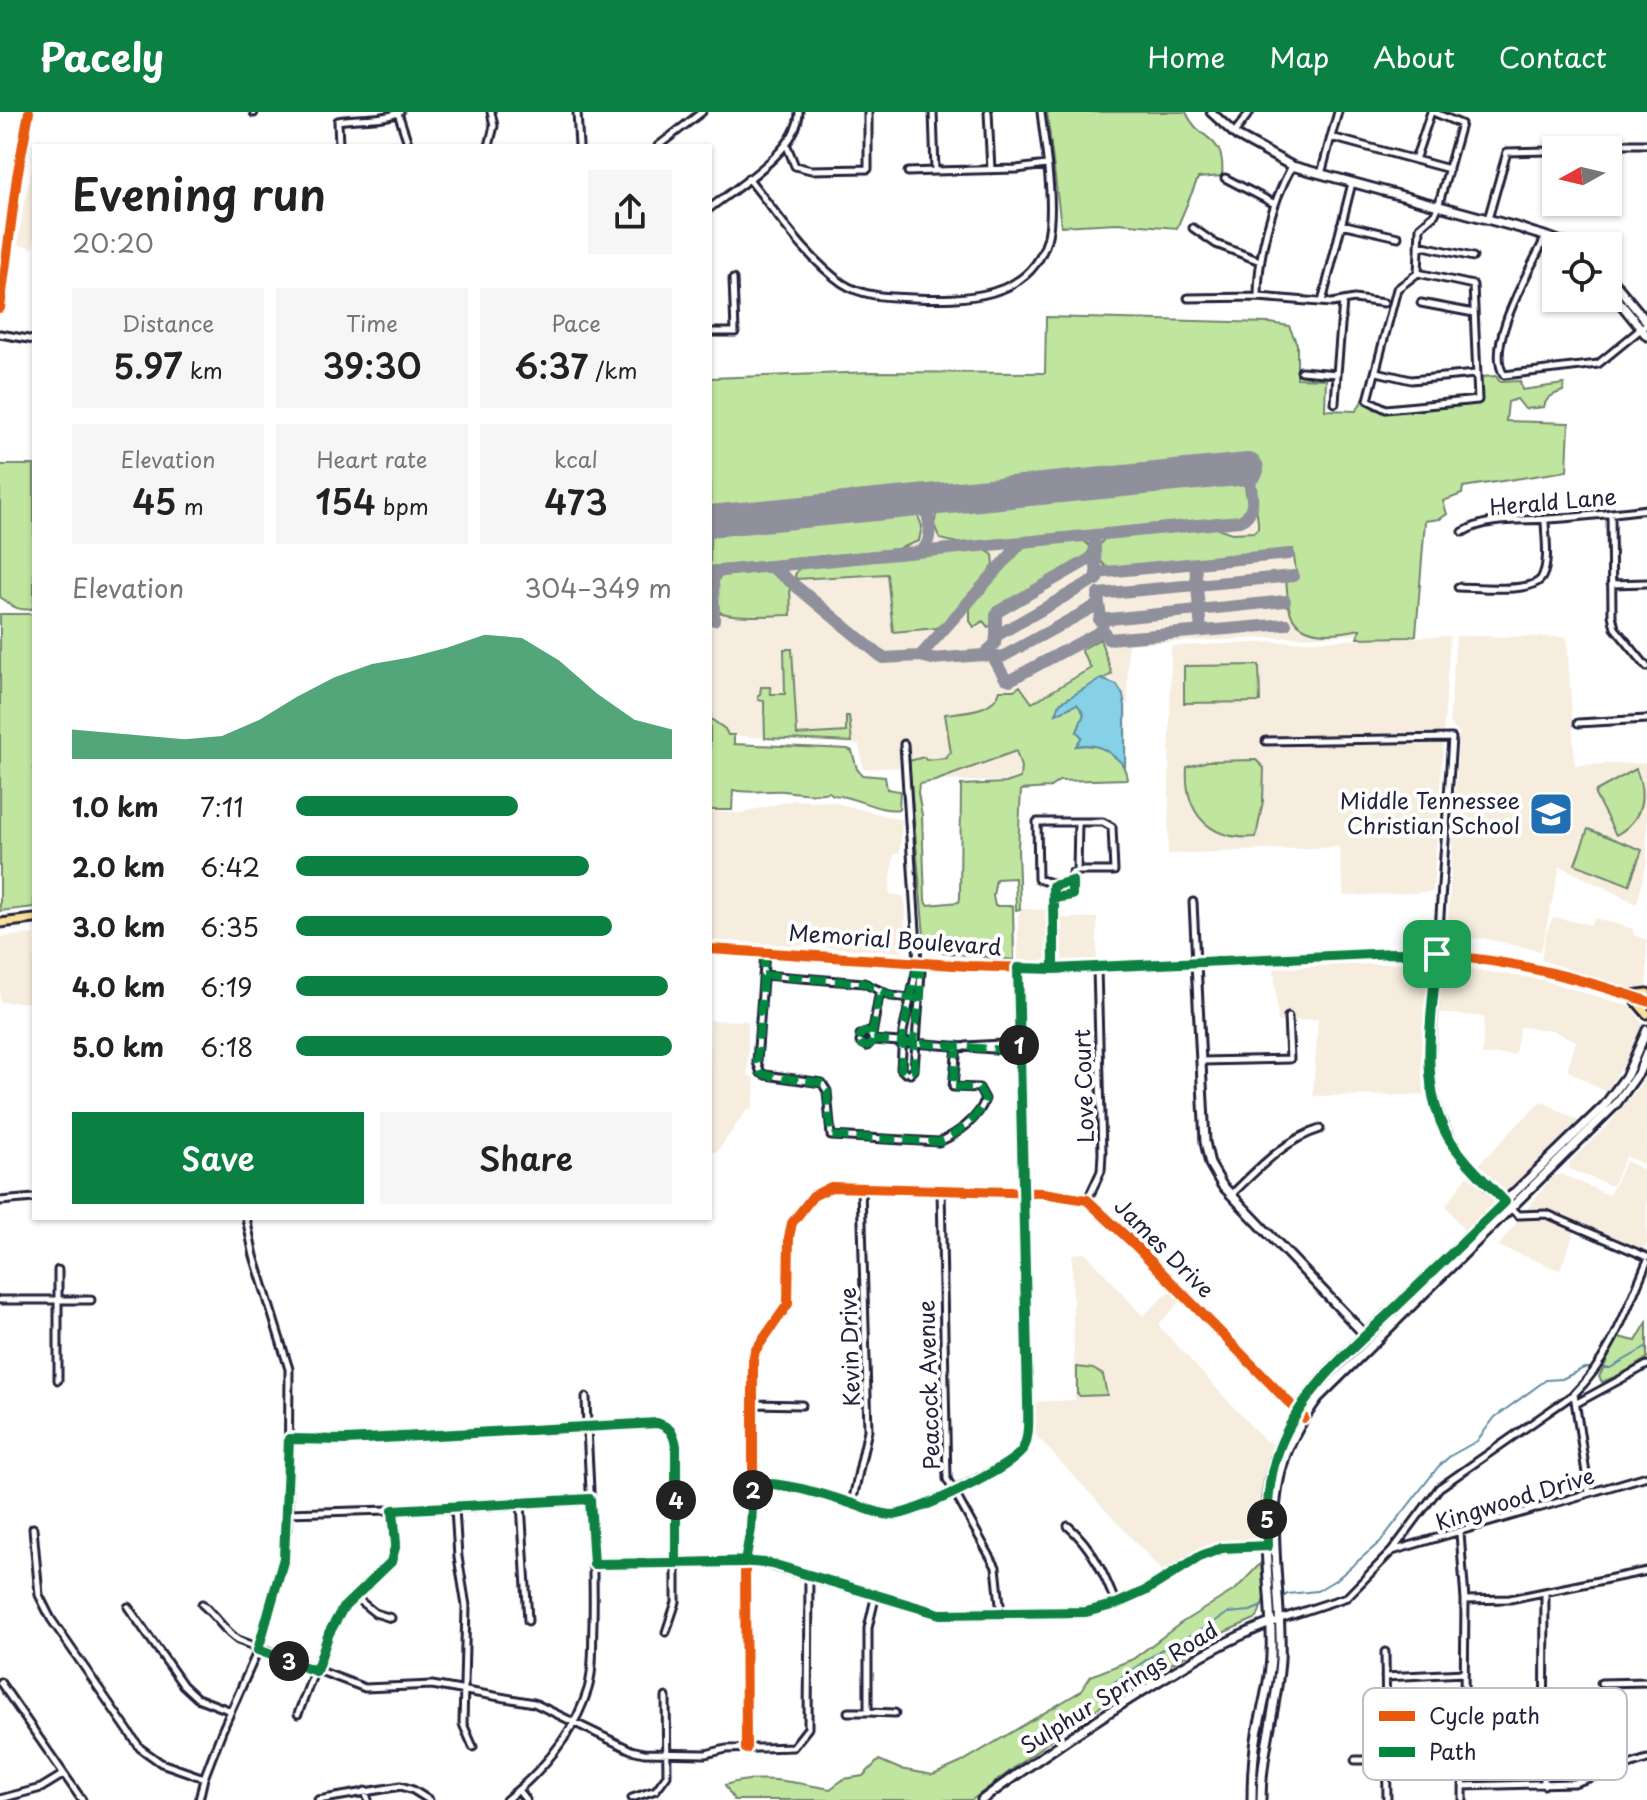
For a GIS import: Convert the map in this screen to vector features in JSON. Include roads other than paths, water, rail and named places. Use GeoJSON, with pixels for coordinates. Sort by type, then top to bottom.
{"type":"FeatureCollection","features":[{"type":"Feature","properties":{"kind":"main road"},"geometry":{"type":"LineString","coordinates":[[0,308],[29,112]]}},
{"type":"Feature","properties":{"kind":"main road"},"geometry":{"type":"LineString","coordinates":[[1211,112],[1234,133],[1292,166],[1542,237]]}},
{"type":"Feature","properties":{"kind":"main road"},"geometry":{"type":"LineString","coordinates":[[1622,295],[1646,328]]}},
{"type":"Feature","properties":{"kind":"main road"},"geometry":{"type":"LineString","coordinates":[[1622,303],[1646,328]]}},
{"type":"Feature","properties":{"kind":"main road"},"geometry":{"type":"LineString","coordinates":[[0,923],[32,919]]}},
{"type":"Feature","properties":{"kind":"main road","name":"Memorial Boulevard"},"geometry":{"type":"LineString","coordinates":[[712,949],[1054,969],[1393,953],[1437,954],[1551,971],[1647,1001]]}},
{"type":"Feature","properties":{"kind":"main road"},"geometry":{"type":"LineString","coordinates":[[1196,963],[1208,1158],[1222,1185],[1369,1339]]}},
{"type":"Feature","properties":{"kind":"main road"},"geometry":{"type":"LineString","coordinates":[[1630,996],[1647,993]]}},
{"type":"Feature","properties":{"kind":"main road"},"geometry":{"type":"LineString","coordinates":[[1630,996],[1647,1014]]}},
{"type":"Feature","properties":{"kind":"main road"},"geometry":{"type":"LineString","coordinates":[[1261,1800],[1263,1754],[1279,1670],[1272,1546],[1267,1512],[1270,1481],[1279,1449],[1296,1412],[1325,1377],[1405,1312],[1604,1106],[1627,1075],[1647,1030]]}},
{"type":"Feature","properties":{"kind":"main road"},"geometry":{"type":"LineString","coordinates":[[1272,1546],[1284,1459],[1304,1418],[1318,1398],[1398,1305],[1616,1104],[1639,1072],[1647,1052]]}},
{"type":"Feature","properties":{"kind":"main road"},"geometry":{"type":"LineString","coordinates":[[1398,1305],[1405,1312]]}},
{"type":"Feature","properties":{"kind":"main road"},"geometry":{"type":"LineString","coordinates":[[1252,1800],[1255,1748],[1275,1621]]}},
{"type":"Feature","properties":{"kind":"main road","name":"Sulphur Springs Road"},"geometry":{"type":"LineString","coordinates":[[982,1800],[1044,1753],[1194,1659],[1234,1637],[1275,1621]]}},
{"type":"Feature","properties":{"kind":"street"},"geometry":{"type":"LineString","coordinates":[[490,144],[494,126],[491,112]]}},
{"type":"Feature","properties":{"kind":"street"},"geometry":{"type":"LineString","coordinates":[[577,112],[579,144]]}},
{"type":"Feature","properties":{"kind":"street"},"geometry":{"type":"LineString","coordinates":[[661,144],[702,112]]}},
{"type":"Feature","properties":{"kind":"street"},"geometry":{"type":"LineString","coordinates":[[712,206],[787,146],[799,112]]}},
{"type":"Feature","properties":{"kind":"street"},"geometry":{"type":"LineString","coordinates":[[787,146],[795,166],[811,170],[868,169],[868,112]]}},
{"type":"Feature","properties":{"kind":"street"},"geometry":{"type":"LineString","coordinates":[[933,112],[935,171]]}},
{"type":"Feature","properties":{"kind":"street"},"geometry":{"type":"LineString","coordinates":[[988,112],[991,170]]}},
{"type":"Feature","properties":{"kind":"street"},"geometry":{"type":"LineString","coordinates":[[748,178],[815,260],[845,285],[887,297],[948,299],[980,296],[1016,282],[1037,261],[1047,242],[1052,210],[1041,112]]}},
{"type":"Feature","properties":{"kind":"street"},"geometry":{"type":"LineString","coordinates":[[1234,133],[1250,112]]}},
{"type":"Feature","properties":{"kind":"street"},"geometry":{"type":"LineString","coordinates":[[1321,174],[1338,112]]}},
{"type":"Feature","properties":{"kind":"street"},"geometry":{"type":"LineString","coordinates":[[1415,160],[1432,112],[1461,124],[1438,207],[1435,214],[1420,227],[1418,273]]}},
{"type":"Feature","properties":{"kind":"street"},"geometry":{"type":"LineString","coordinates":[[339,144],[338,121],[359,117],[384,118],[399,113],[408,144]]}},
{"type":"Feature","properties":{"kind":"street"},"geometry":{"type":"LineString","coordinates":[[1331,137],[1449,169]]}},
{"type":"Feature","properties":{"kind":"street"},"geometry":{"type":"LineString","coordinates":[[1622,144],[1647,144]]}},
{"type":"Feature","properties":{"kind":"street"},"geometry":{"type":"LineString","coordinates":[[1487,220],[1507,152],[1542,151]]}},
{"type":"Feature","properties":{"kind":"street"},"geometry":{"type":"LineString","coordinates":[[908,172],[1046,165]]}},
{"type":"Feature","properties":{"kind":"street"},"geometry":{"type":"LineString","coordinates":[[1258,297],[1260,261],[1279,189],[1292,166]]}},
{"type":"Feature","properties":{"kind":"street"},"geometry":{"type":"LineString","coordinates":[[1225,178],[1275,204]]}},
{"type":"Feature","properties":{"kind":"street"},"geometry":{"type":"LineString","coordinates":[[1322,302],[1352,183]]}},
{"type":"Feature","properties":{"kind":"street"},"geometry":{"type":"LineString","coordinates":[[1341,224],[1398,237]]}},
{"type":"Feature","properties":{"kind":"street"},"geometry":{"type":"LineString","coordinates":[[1193,228],[1216,244],[1260,261]]}},
{"type":"Feature","properties":{"kind":"street"},"geometry":{"type":"LineString","coordinates":[[1542,244],[1501,333],[1499,367],[1504,375],[1598,364],[1646,328]]}},
{"type":"Feature","properties":{"kind":"street"},"geometry":{"type":"LineString","coordinates":[[1419,245],[1473,257]]}},
{"type":"Feature","properties":{"kind":"street"},"geometry":{"type":"LineString","coordinates":[[1418,273],[1473,285],[1478,400],[1386,409],[1368,400],[1397,289],[1418,273]]}},
{"type":"Feature","properties":{"kind":"street"},"geometry":{"type":"LineString","coordinates":[[712,332],[735,332],[733,279]]}},
{"type":"Feature","properties":{"kind":"street"},"geometry":{"type":"LineString","coordinates":[[1188,298],[1258,297],[1322,302],[1354,299],[1384,303]]}},
{"type":"Feature","properties":{"kind":"street"},"geometry":{"type":"LineString","coordinates":[[1335,403],[1343,301]]}},
{"type":"Feature","properties":{"kind":"street"},"geometry":{"type":"LineString","coordinates":[[1421,303],[1474,313]]}},
{"type":"Feature","properties":{"kind":"street"},"geometry":{"type":"LineString","coordinates":[[0,334],[32,340]]}},
{"type":"Feature","properties":{"kind":"street"},"geometry":{"type":"LineString","coordinates":[[1301,371],[1337,374]]}},
{"type":"Feature","properties":{"kind":"street"},"geometry":{"type":"LineString","coordinates":[[1377,372],[1411,380],[1475,374]]}},
{"type":"Feature","properties":{"kind":"street","name":"Herald Lane"},"geometry":{"type":"LineString","coordinates":[[1463,532],[1474,526],[1517,520],[1647,509]]}},
{"type":"Feature","properties":{"kind":"street"},"geometry":{"type":"LineString","coordinates":[[1611,513],[1612,615],[1615,628],[1647,667]]}},
{"type":"Feature","properties":{"kind":"street"},"geometry":{"type":"LineString","coordinates":[[1458,587],[1531,587],[1541,579],[1545,568],[1545,519]]}},
{"type":"Feature","properties":{"kind":"street"},"geometry":{"type":"LineString","coordinates":[[1611,584],[1647,583]]}},
{"type":"Feature","properties":{"kind":"street"},"geometry":{"type":"LineString","coordinates":[[1578,723],[1647,719]]}},
{"type":"Feature","properties":{"kind":"street"},"geometry":{"type":"LineString","coordinates":[[1266,741],[1452,738],[1430,1063],[1433,1098],[1449,1138],[1461,1155],[1518,1215],[1547,1214],[1647,1259]]}},
{"type":"Feature","properties":{"kind":"street"},"geometry":{"type":"LineString","coordinates":[[904,744],[919,1017],[914,1043],[914,1070],[907,1074],[901,1069],[903,1042],[916,999]]}},
{"type":"Feature","properties":{"kind":"street"},"geometry":{"type":"LineString","coordinates":[[1054,898],[1071,896],[1072,873],[1114,871],[1112,827],[1103,822],[1037,822],[1038,879],[1048,881],[1053,886],[1054,969]]}},
{"type":"Feature","properties":{"kind":"street"},"geometry":{"type":"LineString","coordinates":[[1077,871],[1078,822]]}},
{"type":"Feature","properties":{"kind":"street"},"geometry":{"type":"LineString","coordinates":[[1053,886],[1072,881]]}},
{"type":"Feature","properties":{"kind":"street"},"geometry":{"type":"LineString","coordinates":[[1193,902],[1196,963]]}},
{"type":"Feature","properties":{"kind":"street"},"geometry":{"type":"LineString","coordinates":[[765,952],[759,1069],[766,1075],[822,1083],[827,1091],[831,1136],[939,1142],[951,1136],[979,1112],[985,1099],[979,1088],[953,1087],[957,1046]]}},
{"type":"Feature","properties":{"kind":"street"},"geometry":{"type":"LineString","coordinates":[[753,1483],[782,1484],[875,1512],[902,1514],[1005,1465],[1019,1454],[1026,1441],[1028,1401],[1018,968]]}},
{"type":"Feature","properties":{"kind":"street","name":"Love Court"},"geometry":{"type":"LineString","coordinates":[[1087,1200],[1101,1171],[1102,1153],[1097,968]]}},
{"type":"Feature","properties":{"kind":"street"},"geometry":{"type":"LineString","coordinates":[[763,975],[853,981],[873,986],[891,996],[916,999]]}},
{"type":"Feature","properties":{"kind":"street"},"geometry":{"type":"LineString","coordinates":[[880,990],[873,1038],[867,1046],[860,1039],[866,1032],[873,1038],[903,1042],[1019,1051]]}},
{"type":"Feature","properties":{"kind":"street"},"geometry":{"type":"LineString","coordinates":[[1202,1061],[1290,1059],[1288,1017]]}},
{"type":"Feature","properties":{"kind":"street"},"geometry":{"type":"LineString","coordinates":[[957,1046],[1019,1043]]}},
{"type":"Feature","properties":{"kind":"street"},"geometry":{"type":"LineString","coordinates":[[1231,1195],[1281,1149],[1298,1137],[1320,1129]]}},
{"type":"Feature","properties":{"kind":"street","name":"James Drive"},"geometry":{"type":"LineString","coordinates":[[746,1749],[745,1562],[751,1529],[755,1351],[788,1304],[792,1223],[820,1191],[831,1187],[941,1190],[1063,1195],[1087,1200],[1304,1418]]}},
{"type":"Feature","properties":{"kind":"street","name":"Kevin Drive"},"geometry":{"type":"LineString","coordinates":[[852,1503],[868,1430],[861,1188]]}},
{"type":"Feature","properties":{"kind":"street","name":"Peacock Avenue"},"geometry":{"type":"LineString","coordinates":[[941,1190],[947,1479],[996,1567],[1001,1614]]}},
{"type":"Feature","properties":{"kind":"street"},"geometry":{"type":"LineString","coordinates":[[0,1201],[32,1198]]}},
{"type":"Feature","properties":{"kind":"street"},"geometry":{"type":"LineString","coordinates":[[199,1800],[204,1778],[258,1650],[284,1558],[288,1513],[289,1369],[254,1256],[246,1220]]}},
{"type":"Feature","properties":{"kind":"street","name":"Sulphur Springs Road"},"geometry":{"type":"LineString","coordinates":[[1275,1621],[1347,1597],[1392,1551],[1439,1488],[1574,1394],[1597,1368],[1647,1259]]}},
{"type":"Feature","properties":{"kind":"street"},"geometry":{"type":"LineString","coordinates":[[58,1270],[58,1380]]}},
{"type":"Feature","properties":{"kind":"street"},"geometry":{"type":"LineString","coordinates":[[0,1300],[91,1300]]}},
{"type":"Feature","properties":{"kind":"street"},"geometry":{"type":"LineString","coordinates":[[1577,1403],[1647,1365]]}},
{"type":"Feature","properties":{"kind":"street"},"geometry":{"type":"LineString","coordinates":[[1574,1394],[1589,1493]]}},
{"type":"Feature","properties":{"kind":"street"},"geometry":{"type":"LineString","coordinates":[[506,1800],[554,1753],[574,1722],[588,1689],[592,1668],[594,1564],[586,1397]]}},
{"type":"Feature","properties":{"kind":"street"},"geometry":{"type":"LineString","coordinates":[[753,1404],[802,1405]]}},
{"type":"Feature","properties":{"kind":"street"},"geometry":{"type":"LineString","coordinates":[[289,1439],[346,1440],[657,1423],[668,1426],[675,1437],[676,1446],[676,1602],[666,1632]]}},
{"type":"Feature","properties":{"kind":"street","name":"Kingwood Drive"},"geometry":{"type":"LineString","coordinates":[[1392,1551],[1647,1476]]}},
{"type":"Feature","properties":{"kind":"street"},"geometry":{"type":"LineString","coordinates":[[288,1513],[455,1508],[590,1499]]}},
{"type":"Feature","properties":{"kind":"street"},"geometry":{"type":"LineString","coordinates":[[521,1503],[528,1621]]}},
{"type":"Feature","properties":{"kind":"street"},"geometry":{"type":"LineString","coordinates":[[455,1508],[458,1557],[466,1606],[463,1724],[473,1747]]}},
{"type":"Feature","properties":{"kind":"street"},"geometry":{"type":"LineString","coordinates":[[298,1714],[329,1633],[343,1608],[391,1562],[396,1544],[393,1510]]}},
{"type":"Feature","properties":{"kind":"street"},"geometry":{"type":"LineString","coordinates":[[1068,1526],[1084,1540],[1098,1561],[1116,1604]]}},
{"type":"Feature","properties":{"kind":"street"},"geometry":{"type":"LineString","coordinates":[[33,1528],[39,1595],[51,1619],[140,1748],[161,1763],[204,1778]]}},
{"type":"Feature","properties":{"kind":"street"},"geometry":{"type":"LineString","coordinates":[[1460,1533],[1465,1600],[1464,1688]]}},
{"type":"Feature","properties":{"kind":"street"},"geometry":{"type":"LineString","coordinates":[[594,1564],[772,1564],[940,1614],[1086,1612],[1116,1604],[1145,1591],[1201,1556],[1222,1548],[1272,1546]]}},
{"type":"Feature","properties":{"kind":"street"},"geometry":{"type":"LineString","coordinates":[[1465,1600],[1510,1599],[1647,1571]]}},
{"type":"Feature","properties":{"kind":"street"},"geometry":{"type":"LineString","coordinates":[[202,1604],[217,1616],[229,1635],[258,1650],[365,1688],[432,1685],[534,1703],[631,1750],[706,1754],[726,1749],[793,1747],[808,1728],[809,1575]]}},
{"type":"Feature","properties":{"kind":"street"},"geometry":{"type":"LineString","coordinates":[[1545,1592],[1545,1688]]}},
{"type":"Feature","properties":{"kind":"street"},"geometry":{"type":"LineString","coordinates":[[868,1712],[868,1628],[876,1594]]}},
{"type":"Feature","properties":{"kind":"street"},"geometry":{"type":"LineString","coordinates":[[355,1597],[375,1613],[391,1618]]}},
{"type":"Feature","properties":{"kind":"street"},"geometry":{"type":"LineString","coordinates":[[128,1607],[183,1685],[197,1698],[231,1711]]}},
{"type":"Feature","properties":{"kind":"street"},"geometry":{"type":"LineString","coordinates":[[1385,1652],[1385,1688]]}},
{"type":"Feature","properties":{"kind":"street"},"geometry":{"type":"LineString","coordinates":[[1385,1677],[1464,1673]]}},
{"type":"Feature","properties":{"kind":"street"},"geometry":{"type":"LineString","coordinates":[[0,1682],[82,1800]]}},
{"type":"Feature","properties":{"kind":"street"},"geometry":{"type":"LineString","coordinates":[[1601,1683],[1647,1682]]}},
{"type":"Feature","properties":{"kind":"street"},"geometry":{"type":"LineString","coordinates":[[632,1798],[656,1790],[667,1775],[666,1697]]}},
{"type":"Feature","properties":{"kind":"street"},"geometry":{"type":"LineString","coordinates":[[848,1712],[895,1713]]}},
{"type":"Feature","properties":{"kind":"street"},"geometry":{"type":"LineString","coordinates":[[1627,1766],[1647,1759]]}},
{"type":"Feature","properties":{"kind":"street"},"geometry":{"type":"LineString","coordinates":[[1355,1760],[1363,1760]]}},
{"type":"Feature","properties":{"kind":"street"},"geometry":{"type":"LineString","coordinates":[[0,1799],[41,1788],[64,1774]]}},
{"type":"Feature","properties":{"kind":"street"},"geometry":{"type":"LineString","coordinates":[[1463,1780],[1463,1800]]}},
{"type":"Feature","properties":{"kind":"street"},"geometry":{"type":"LineString","coordinates":[[1544,1780],[1544,1785]]}},
{"type":"Feature","properties":{"kind":"street"},"geometry":{"type":"LineString","coordinates":[[1463,1786],[1544,1785],[1587,1780]]}},
{"type":"Feature","properties":{"kind":"street"},"geometry":{"type":"LineString","coordinates":[[318,1800],[401,1786],[429,1800]]}},
{"type":"Feature","properties":{"kind":"street"},"geometry":{"type":"LineString","coordinates":[[518,1790],[526,1800]]}},
{"type":"Feature","properties":{"kind":"street"},"geometry":{"type":"LineString","coordinates":[[365,1791],[368,1800]]}},
{"type":"Feature","properties":{"kind":"water"},"geometry":{"type":"Polygon","coordinates":[[[1101,679],[1117,685],[1123,695],[1125,766],[1103,749],[1091,745],[1076,746],[1082,737],[1077,732],[1084,714],[1077,704],[1056,714],[1060,703],[1101,679]]]}},
{"type":"Feature","properties":{"kind":"waterway"},"geometry":{"type":"LineString","coordinates":[[1272,1602],[1288,1594],[1317,1591],[1337,1579],[1380,1542],[1438,1467],[1450,1456],[1477,1441],[1495,1417],[1546,1380],[1562,1379],[1584,1368],[1610,1368],[1647,1347]]}},
{"type":"Feature","properties":{"kind":"waterway"},"geometry":{"type":"LineString","coordinates":[[1103,1690],[1159,1651],[1228,1613],[1250,1611],[1267,1604]]}},
{"type":"Feature","properties":{"kind":"place","name":"Middle Tennessee Christian School"},"geometry":{"type":"Point","coordinates":[1551,814]}}]}
